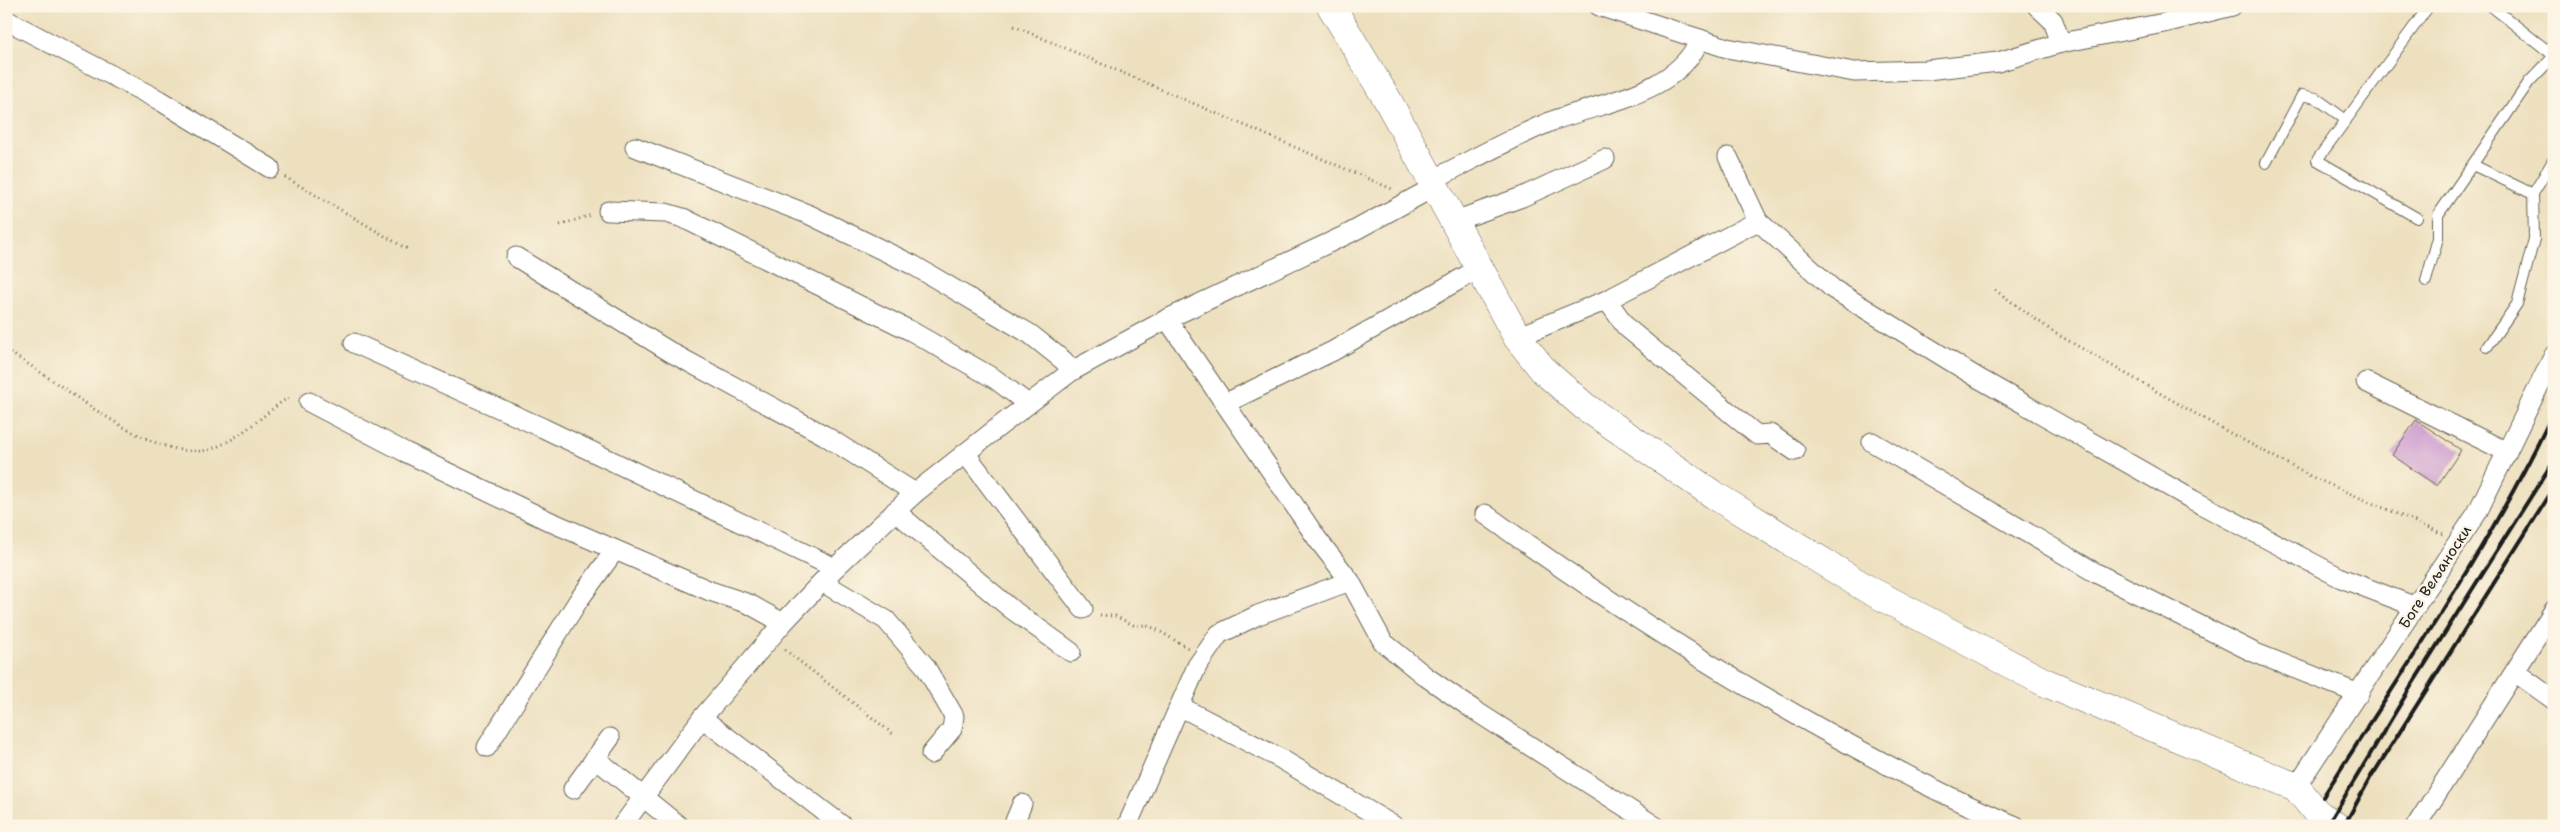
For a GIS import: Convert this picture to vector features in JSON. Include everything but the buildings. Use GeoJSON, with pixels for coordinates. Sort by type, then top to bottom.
{"type":"FeatureCollection","features":[{"type":"Feature","properties":{"kind":"main road"},"geometry":{"type":"LineString","coordinates":[[1331,6],[1387,99],[1517,337],[1544,371],[1584,406],[1714,496],[1861,585],[2044,682],[2296,787],[2320,822]]}},
{"type":"Feature","properties":{"kind":"street"},"geometry":{"type":"LineString","coordinates":[[1600,6],[1727,48],[1854,72],[1927,70],[1998,62],[2161,14],[2232,6]]}},
{"type":"Feature","properties":{"kind":"street"},"geometry":{"type":"LineString","coordinates":[[2037,6],[2053,21],[2061,43]]}},
{"type":"Feature","properties":{"kind":"street"},"geometry":{"type":"LineString","coordinates":[[6,20],[159,100],[270,168]]}},
{"type":"Feature","properties":{"kind":"street"},"geometry":{"type":"LineString","coordinates":[[622,826],[702,718],[782,623],[829,575],[915,493],[1072,371],[1167,319],[1350,233],[1434,183],[1551,122],[1647,89],[1685,64],[1693,55],[1700,40]]}},
{"type":"Feature","properties":{"kind":"street"},"geometry":{"type":"LineString","coordinates":[[635,147],[810,215],[913,265],[1030,334],[1064,361],[1072,371]]}},
{"type":"Feature","properties":{"kind":"street"},"geometry":{"type":"LineString","coordinates":[[1728,157],[1758,221],[1833,289],[1978,378],[2193,500],[2341,578],[2416,607]]}},
{"type":"Feature","properties":{"kind":"street"},"geometry":{"type":"LineString","coordinates":[[1455,221],[1522,197],[1605,159]]}},
{"type":"Feature","properties":{"kind":"street"},"geometry":{"type":"LineString","coordinates":[[608,211],[666,213],[683,218],[911,331],[995,379],[1028,404]]}},
{"type":"Feature","properties":{"kind":"street"},"geometry":{"type":"LineString","coordinates":[[1517,337],[1607,300],[1758,221]]}},
{"type":"Feature","properties":{"kind":"street"},"geometry":{"type":"LineString","coordinates":[[516,257],[672,353],[824,435],[915,493]]}},
{"type":"Feature","properties":{"kind":"street"},"geometry":{"type":"LineString","coordinates":[[1226,403],[1334,351],[1480,268]]}},
{"type":"Feature","properties":{"kind":"street"},"geometry":{"type":"LineString","coordinates":[[1607,300],[1626,326],[1757,435],[1770,434],[1795,451]]}},
{"type":"Feature","properties":{"kind":"street"},"geometry":{"type":"LineString","coordinates":[[1167,319],[1318,540],[1350,582],[1383,642],[1395,653],[1474,710],[1655,826]]}},
{"type":"Feature","properties":{"kind":"street"},"geometry":{"type":"LineString","coordinates":[[354,342],[543,428],[829,575],[886,620],[925,666],[954,716],[952,730],[931,754]]}},
{"type":"Feature","properties":{"kind":"street","name":"Боге Вељаноски"},"geometry":{"type":"LineString","coordinates":[[2296,787],[2477,513],[2554,356]]}},
{"type":"Feature","properties":{"kind":"street"},"geometry":{"type":"LineString","coordinates":[[2366,382],[2507,452]]}},
{"type":"Feature","properties":{"kind":"street"},"geometry":{"type":"LineString","coordinates":[[309,402],[405,452],[615,550],[710,591],[749,604],[782,623]]}},
{"type":"Feature","properties":{"kind":"street"},"geometry":{"type":"LineString","coordinates":[[1872,442],[2096,573],[2252,652],[2359,694]]}},
{"type":"Feature","properties":{"kind":"street"},"geometry":{"type":"LineString","coordinates":[[965,453],[1083,609]]}},
{"type":"Feature","properties":{"kind":"street"},"geometry":{"type":"LineString","coordinates":[[895,511],[1010,608],[1071,652]]}},
{"type":"Feature","properties":{"kind":"street"},"geometry":{"type":"LineString","coordinates":[[1485,514],[1556,565],[1744,686],[1878,760],[1982,812],[2016,826]]}},
{"type":"Feature","properties":{"kind":"street"},"geometry":{"type":"LineString","coordinates":[[487,747],[578,601],[615,550]]}},
{"type":"Feature","properties":{"kind":"street"},"geometry":{"type":"LineString","coordinates":[[1127,826],[1181,707],[1197,666],[1219,634],[1258,615],[1350,582]]}},
{"type":"Feature","properties":{"kind":"street"},"geometry":{"type":"LineString","coordinates":[[2416,826],[2554,610]]}},
{"type":"Feature","properties":{"kind":"street"},"geometry":{"type":"LineString","coordinates":[[2515,672],[2554,700]]}},
{"type":"Feature","properties":{"kind":"street"},"geometry":{"type":"LineString","coordinates":[[1181,707],[1281,759],[1394,826]]}},
{"type":"Feature","properties":{"kind":"street"},"geometry":{"type":"LineString","coordinates":[[702,718],[843,826]]}},
{"type":"Feature","properties":{"kind":"street"},"geometry":{"type":"LineString","coordinates":[[573,789],[610,738]]}},
{"type":"Feature","properties":{"kind":"street"},"geometry":{"type":"LineString","coordinates":[[595,758],[679,826]]}},
{"type":"Feature","properties":{"kind":"street"},"geometry":{"type":"LineString","coordinates":[[1013,826],[1022,804]]}},
{"type":"Feature","properties":{"kind":"lane"},"geometry":{"type":"LineString","coordinates":[[2417,218],[2317,160],[2429,6]]}},
{"type":"Feature","properties":{"kind":"lane"},"geometry":{"type":"LineString","coordinates":[[2426,281],[2438,238],[2438,215],[2529,82],[2553,56],[2491,6]]}},
{"type":"Feature","properties":{"kind":"lane"},"geometry":{"type":"LineString","coordinates":[[2266,164],[2302,95],[2316,98],[2346,120]]}},
{"type":"Feature","properties":{"kind":"lane"},"geometry":{"type":"LineString","coordinates":[[2487,347],[2517,304],[2534,239],[2533,194],[2554,159]]}},
{"type":"Feature","properties":{"kind":"lane"},"geometry":{"type":"LineString","coordinates":[[2473,165],[2533,194]]}},
{"type":"Feature","properties":{"kind":"path"},"geometry":{"type":"LineString","coordinates":[[1014,26],[1394,189]]}},
{"type":"Feature","properties":{"kind":"path"},"geometry":{"type":"LineString","coordinates":[[270,168],[408,249]]}},
{"type":"Feature","properties":{"kind":"path"},"geometry":{"type":"LineString","coordinates":[[560,224],[608,211]]}},
{"type":"Feature","properties":{"kind":"path"},"geometry":{"type":"LineString","coordinates":[[1995,290],[2055,333],[2217,426],[2310,476],[2459,541]]}},
{"type":"Feature","properties":{"kind":"path"},"geometry":{"type":"LineString","coordinates":[[6,351],[123,427],[160,444],[181,449],[213,448],[235,438],[283,400],[293,396],[309,402]]}},
{"type":"Feature","properties":{"kind":"path"},"geometry":{"type":"LineString","coordinates":[[1083,609],[1092,613],[1116,616],[1135,626],[1144,625],[1154,628],[1184,647],[1205,653]]}},
{"type":"Feature","properties":{"kind":"path"},"geometry":{"type":"LineString","coordinates":[[770,638],[893,734]]}},
{"type":"Feature","properties":{"kind":"railway"},"geometry":{"type":"LineString","coordinates":[[2323,797],[2474,559],[2502,511],[2554,411]]}},
{"type":"Feature","properties":{"kind":"railway"},"geometry":{"type":"LineString","coordinates":[[2327,826],[2410,688],[2554,460]]}},
{"type":"Feature","properties":{"kind":"railway"},"geometry":{"type":"LineString","coordinates":[[2372,776],[2554,488]]}},
{"type":"Feature","properties":{"kind":"railway"},"geometry":{"type":"LineString","coordinates":[[2344,826],[2374,771]]}}]}
